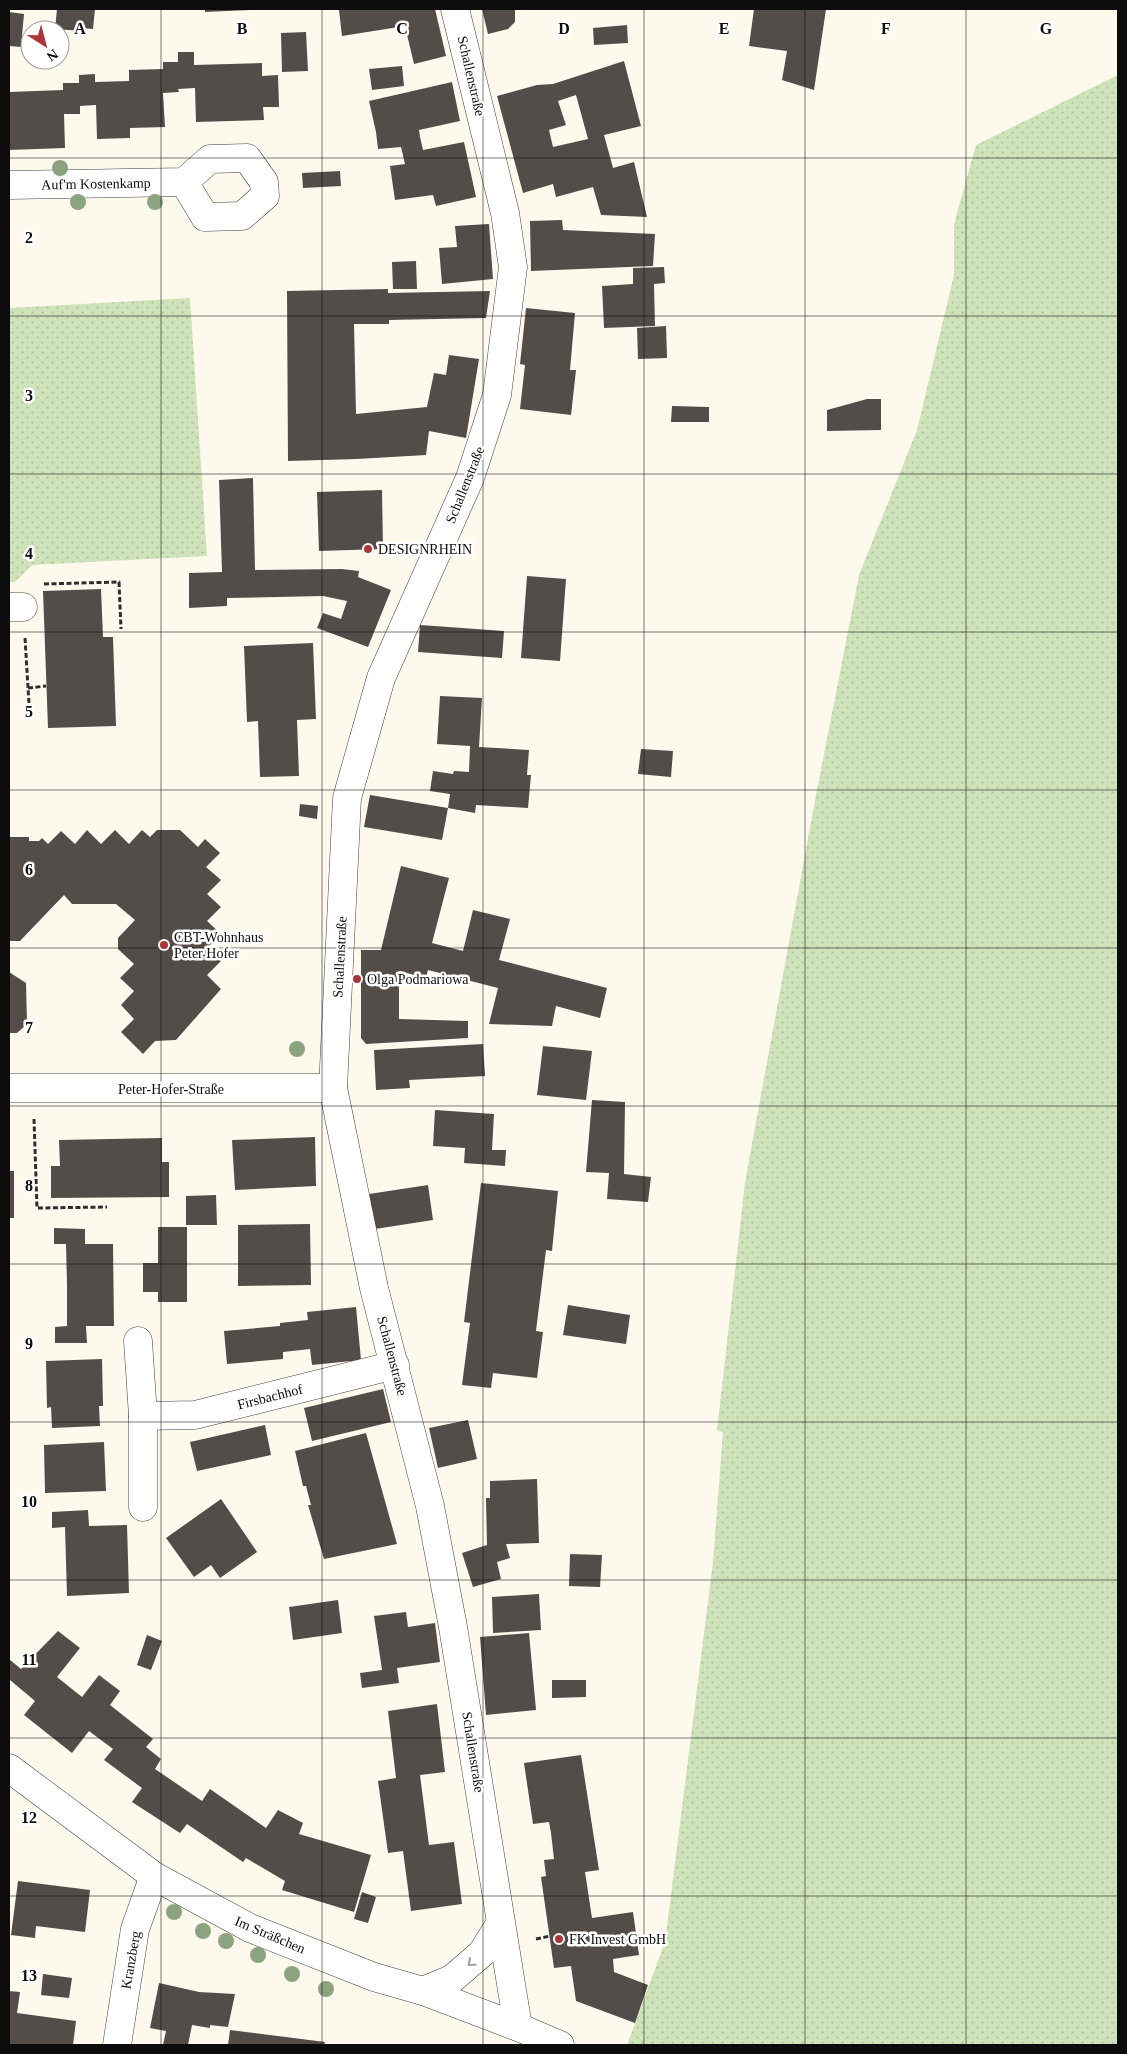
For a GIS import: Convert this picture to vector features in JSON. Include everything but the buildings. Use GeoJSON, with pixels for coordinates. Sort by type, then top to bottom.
{"type":"FeatureCollection","features":[{"type":"Feature","properties":{"kind":"street","name":"Schallenstraße"},"geometry":{"type":"LineString","coordinates":[[456,9],[505,213],[513,267],[497,395],[470,478],[381,678],[347,798],[333,1088],[374,1288],[432,1515],[453,1627],[518,2027]]}},
{"type":"Feature","properties":{"kind":"street","name":"Auf'm Kostenkamp"},"geometry":{"type":"LineString","coordinates":[[9,185],[184,182]]}},
{"type":"Feature","properties":{"kind":"street","name":"Peter-Hofer-Straße"},"geometry":{"type":"LineString","coordinates":[[21,1088],[333,1088]]}},
{"type":"Feature","properties":{"kind":"street"},"geometry":{"type":"LineString","coordinates":[[138,1341],[143,1416],[143,1507]]}},
{"type":"Feature","properties":{"kind":"street","name":"Firsbachhof"},"geometry":{"type":"LineString","coordinates":[[143,1416],[195,1416],[395,1365]]}},
{"type":"Feature","properties":{"kind":"street","name":"Im Sträßchen"},"geometry":{"type":"LineString","coordinates":[[9,1768],[154,1876],[250,1928],[374,1977],[423,1991],[560,2045]]}},
{"type":"Feature","properties":{"kind":"street","name":"Kranzberg"},"geometry":{"type":"LineString","coordinates":[[118,2045],[135,1930],[154,1876]]}},
{"type":"Feature","properties":{"kind":"street"},"geometry":{"type":"LineString","coordinates":[[423,1991],[452,1979],[482,1953],[500,1924]]}},
{"type":"Feature","properties":{"kind":"path"},"geometry":{"type":"LineString","coordinates":[[30,720],[28,688],[16,607],[33,585],[119,582],[121,629]]}},
{"type":"Feature","properties":{"kind":"path"},"geometry":{"type":"LineString","coordinates":[[28,688],[46,686]]}},
{"type":"Feature","properties":{"kind":"path"},"geometry":{"type":"LineString","coordinates":[[21,1088],[37,1208],[108,1208]]}},
{"type":"Feature","properties":{"kind":"green space"},"geometry":{"type":"Polygon","coordinates":[[[1118,75],[1118,2045],[627,2045],[665,1942],[713,1562],[723,1432],[717,1431],[745,1182],[816,795],[859,575],[917,430],[954,275],[954,224],[976,145],[1118,75]]]}},
{"type":"Feature","properties":{"kind":"green space"},"geometry":{"type":"Polygon","coordinates":[[[190,298],[207,556],[32,565],[15,582],[9,582],[9,308],[190,298]]]}},
{"type":"Feature","properties":{"kind":"place","name":"DESIGNRHEIN"},"geometry":{"type":"Point","coordinates":[368,549]}},
{"type":"Feature","properties":{"kind":"place","name":"CBT-Wohnhaus Peter Hofer"},"geometry":{"type":"Point","coordinates":[164,945]}},
{"type":"Feature","properties":{"kind":"place","name":"Olga Podmariowa"},"geometry":{"type":"Point","coordinates":[357,979]}},
{"type":"Feature","properties":{"kind":"place","name":"FK Invest GmbH"},"geometry":{"type":"Point","coordinates":[559,1939]}}]}
